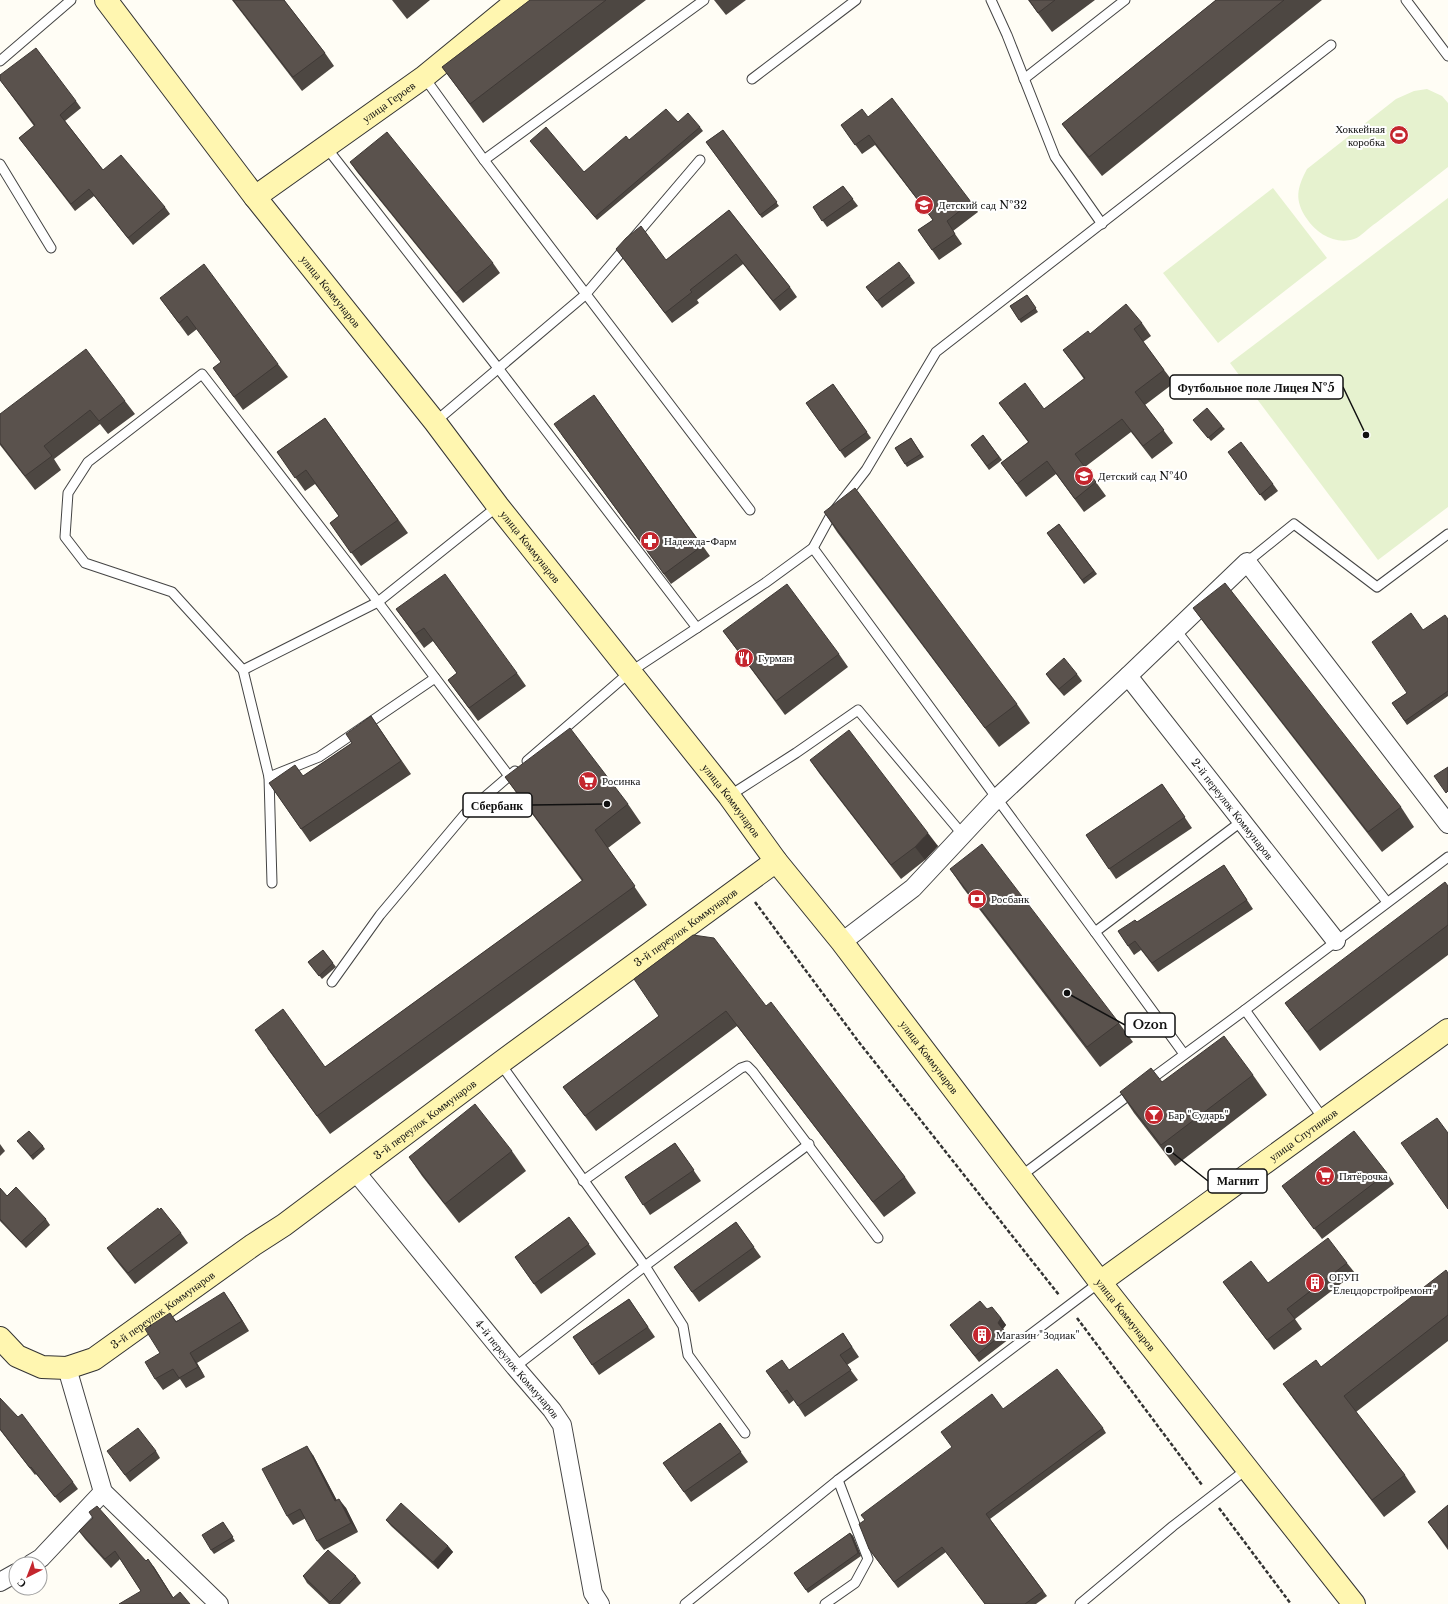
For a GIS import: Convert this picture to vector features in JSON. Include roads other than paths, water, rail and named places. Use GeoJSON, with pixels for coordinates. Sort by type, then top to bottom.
{"type":"FeatureCollection","features":[{"type":"Feature","properties":{"kind":"main road","name":"улица Коммунаров"},"geometry":{"type":"LineString","coordinates":[[106,0],[254,197],[435,422],[498,506],[729,796],[776,861],[842,942],[1100,1282],[1354,1604]]}},
{"type":"Feature","properties":{"kind":"main road","name":"улица Героев"},"geometry":{"type":"LineString","coordinates":[[254,197],[424,77],[518,0]]}},
{"type":"Feature","properties":{"kind":"main road","name":"3-й переулок Коммунаров"},"geometry":{"type":"LineString","coordinates":[[0,1338],[17,1356],[42,1368],[67,1368],[94,1359],[253,1244],[284,1225],[500,1063],[776,861]]}},
{"type":"Feature","properties":{"kind":"main road","name":"улица Спутников"},"geometry":{"type":"LineString","coordinates":[[1100,1282],[1325,1121],[1448,1030]]}},
{"type":"Feature","properties":{"kind":"street"},"geometry":{"type":"LineString","coordinates":[[842,942],[913,888],[998,798],[1247,562],[1448,824]]}},
{"type":"Feature","properties":{"kind":"street","name":"2-й переулок Коммунаров"},"geometry":{"type":"LineString","coordinates":[[1128,676],[1336,941]]}},
{"type":"Feature","properties":{"kind":"street","name":"4-й переулок Коммунаров"},"geometry":{"type":"LineString","coordinates":[[355,1171],[515,1367],[552,1410],[562,1425],[593,1593],[600,1604]]}},
{"type":"Feature","properties":{"kind":"street"},"geometry":{"type":"LineString","coordinates":[[67,1368],[103,1492],[219,1604]]}},
{"type":"Feature","properties":{"kind":"street"},"geometry":{"type":"LineString","coordinates":[[43,1556],[103,1492]]}},
{"type":"Feature","properties":{"kind":"lane"},"geometry":{"type":"LineString","coordinates":[[0,61],[72,0]]}},
{"type":"Feature","properties":{"kind":"lane"},"geometry":{"type":"LineString","coordinates":[[484,160],[704,0]]}},
{"type":"Feature","properties":{"kind":"lane"},"geometry":{"type":"LineString","coordinates":[[752,79],[856,0]]}},
{"type":"Feature","properties":{"kind":"lane"},"geometry":{"type":"LineString","coordinates":[[991,0],[1007,35],[1055,157],[1102,224]]}},
{"type":"Feature","properties":{"kind":"lane"},"geometry":{"type":"LineString","coordinates":[[1024,79],[1125,0]]}},
{"type":"Feature","properties":{"kind":"lane"},"geometry":{"type":"LineString","coordinates":[[1406,0],[1448,56]]}},
{"type":"Feature","properties":{"kind":"lane"},"geometry":{"type":"LineString","coordinates":[[332,982],[380,915],[465,814],[630,672],[765,583],[813,548],[831,515],[866,470],[936,352],[1331,45]]}},
{"type":"Feature","properties":{"kind":"lane"},"geometry":{"type":"LineString","coordinates":[[424,77],[585,295],[750,510]]}},
{"type":"Feature","properties":{"kind":"lane"},"geometry":{"type":"LineString","coordinates":[[326,147],[498,368],[697,628]]}},
{"type":"Feature","properties":{"kind":"lane"},"geometry":{"type":"LineString","coordinates":[[435,422],[585,295],[700,160]]}},
{"type":"Feature","properties":{"kind":"lane"},"geometry":{"type":"LineString","coordinates":[[0,164],[51,248]]}},
{"type":"Feature","properties":{"kind":"lane"},"geometry":{"type":"LineString","coordinates":[[272,883],[269,777],[243,670],[172,592],[85,563],[65,537],[68,492],[88,462],[202,374],[378,602],[509,776]]}},
{"type":"Feature","properties":{"kind":"lane"},"geometry":{"type":"LineString","coordinates":[[243,670],[378,602],[498,506]]}},
{"type":"Feature","properties":{"kind":"lane"},"geometry":{"type":"LineString","coordinates":[[1247,562],[1294,524],[1377,587],[1448,534]]}},
{"type":"Feature","properties":{"kind":"lane"},"geometry":{"type":"LineString","coordinates":[[813,548],[998,798],[1184,1054]]}},
{"type":"Feature","properties":{"kind":"lane"},"geometry":{"type":"LineString","coordinates":[[1176,630],[1387,902]]}},
{"type":"Feature","properties":{"kind":"lane"},"geometry":{"type":"LineString","coordinates":[[269,777],[319,757],[435,678]]}},
{"type":"Feature","properties":{"kind":"lane"},"geometry":{"type":"LineString","coordinates":[[729,796],[796,753],[858,710],[962,835]]}},
{"type":"Feature","properties":{"kind":"lane"},"geometry":{"type":"LineString","coordinates":[[1096,932],[1242,821]]}},
{"type":"Feature","properties":{"kind":"lane"},"geometry":{"type":"LineString","coordinates":[[1020,1176],[1245,1010],[1448,857]]}},
{"type":"Feature","properties":{"kind":"lane"},"geometry":{"type":"LineString","coordinates":[[1245,1010],[1325,1121]]}},
{"type":"Feature","properties":{"kind":"lane"},"geometry":{"type":"LineString","coordinates":[[500,1063],[645,1266],[684,1326],[688,1355],[745,1433]]}},
{"type":"Feature","properties":{"kind":"lane"},"geometry":{"type":"LineString","coordinates":[[583,1181],[741,1068],[747,1066],[809,1144],[878,1238]]}},
{"type":"Feature","properties":{"kind":"lane"},"geometry":{"type":"LineString","coordinates":[[515,1367],[645,1266],[809,1144]]}},
{"type":"Feature","properties":{"kind":"lane"},"geometry":{"type":"LineString","coordinates":[[685,1604],[838,1480],[1100,1282]]}},
{"type":"Feature","properties":{"kind":"lane"},"geometry":{"type":"LineString","coordinates":[[1080,1604],[1173,1526],[1247,1469]]}},
{"type":"Feature","properties":{"kind":"lane"},"geometry":{"type":"LineString","coordinates":[[825,1604],[855,1583],[868,1559],[838,1480]]}},
{"type":"Feature","properties":{"kind":"place","name":"Хоккейная коробка"},"geometry":{"type":"Point","coordinates":[1399,135]}},
{"type":"Feature","properties":{"kind":"place","name":"Детский сад №32"},"geometry":{"type":"Point","coordinates":[924,205]}},
{"type":"Feature","properties":{"kind":"place","name":"Футбольное поле Лицея №5"},"geometry":{"type":"Point","coordinates":[1366,435]}},
{"type":"Feature","properties":{"kind":"place","name":"Детский сад №40"},"geometry":{"type":"Point","coordinates":[1084,476]}},
{"type":"Feature","properties":{"kind":"place","name":"Надежда-Фарм"},"geometry":{"type":"Point","coordinates":[650,541]}},
{"type":"Feature","properties":{"kind":"place","name":"Гурман"},"geometry":{"type":"Point","coordinates":[744,658]}},
{"type":"Feature","properties":{"kind":"place","name":"Росинка"},"geometry":{"type":"Point","coordinates":[588,781]}},
{"type":"Feature","properties":{"kind":"place","name":"Сбербанк"},"geometry":{"type":"Point","coordinates":[607,804]}},
{"type":"Feature","properties":{"kind":"place","name":"Росбанк"},"geometry":{"type":"Point","coordinates":[977,899]}},
{"type":"Feature","properties":{"kind":"place","name":"Ozon"},"geometry":{"type":"Point","coordinates":[1067,993]}},
{"type":"Feature","properties":{"kind":"place","name":"Бар \"Сударь\""},"geometry":{"type":"Point","coordinates":[1154,1115]}},
{"type":"Feature","properties":{"kind":"place","name":"Магнит"},"geometry":{"type":"Point","coordinates":[1169,1150]}},
{"type":"Feature","properties":{"kind":"place","name":"Пятёрочка"},"geometry":{"type":"Point","coordinates":[1325,1176]}},
{"type":"Feature","properties":{"kind":"place","name":"ОГУП \"Елецдорстройремонт\""},"geometry":{"type":"Point","coordinates":[1315,1283]}},
{"type":"Feature","properties":{"kind":"place","name":"Магазин \"Зодиак\""},"geometry":{"type":"Point","coordinates":[982,1335]}}]}
